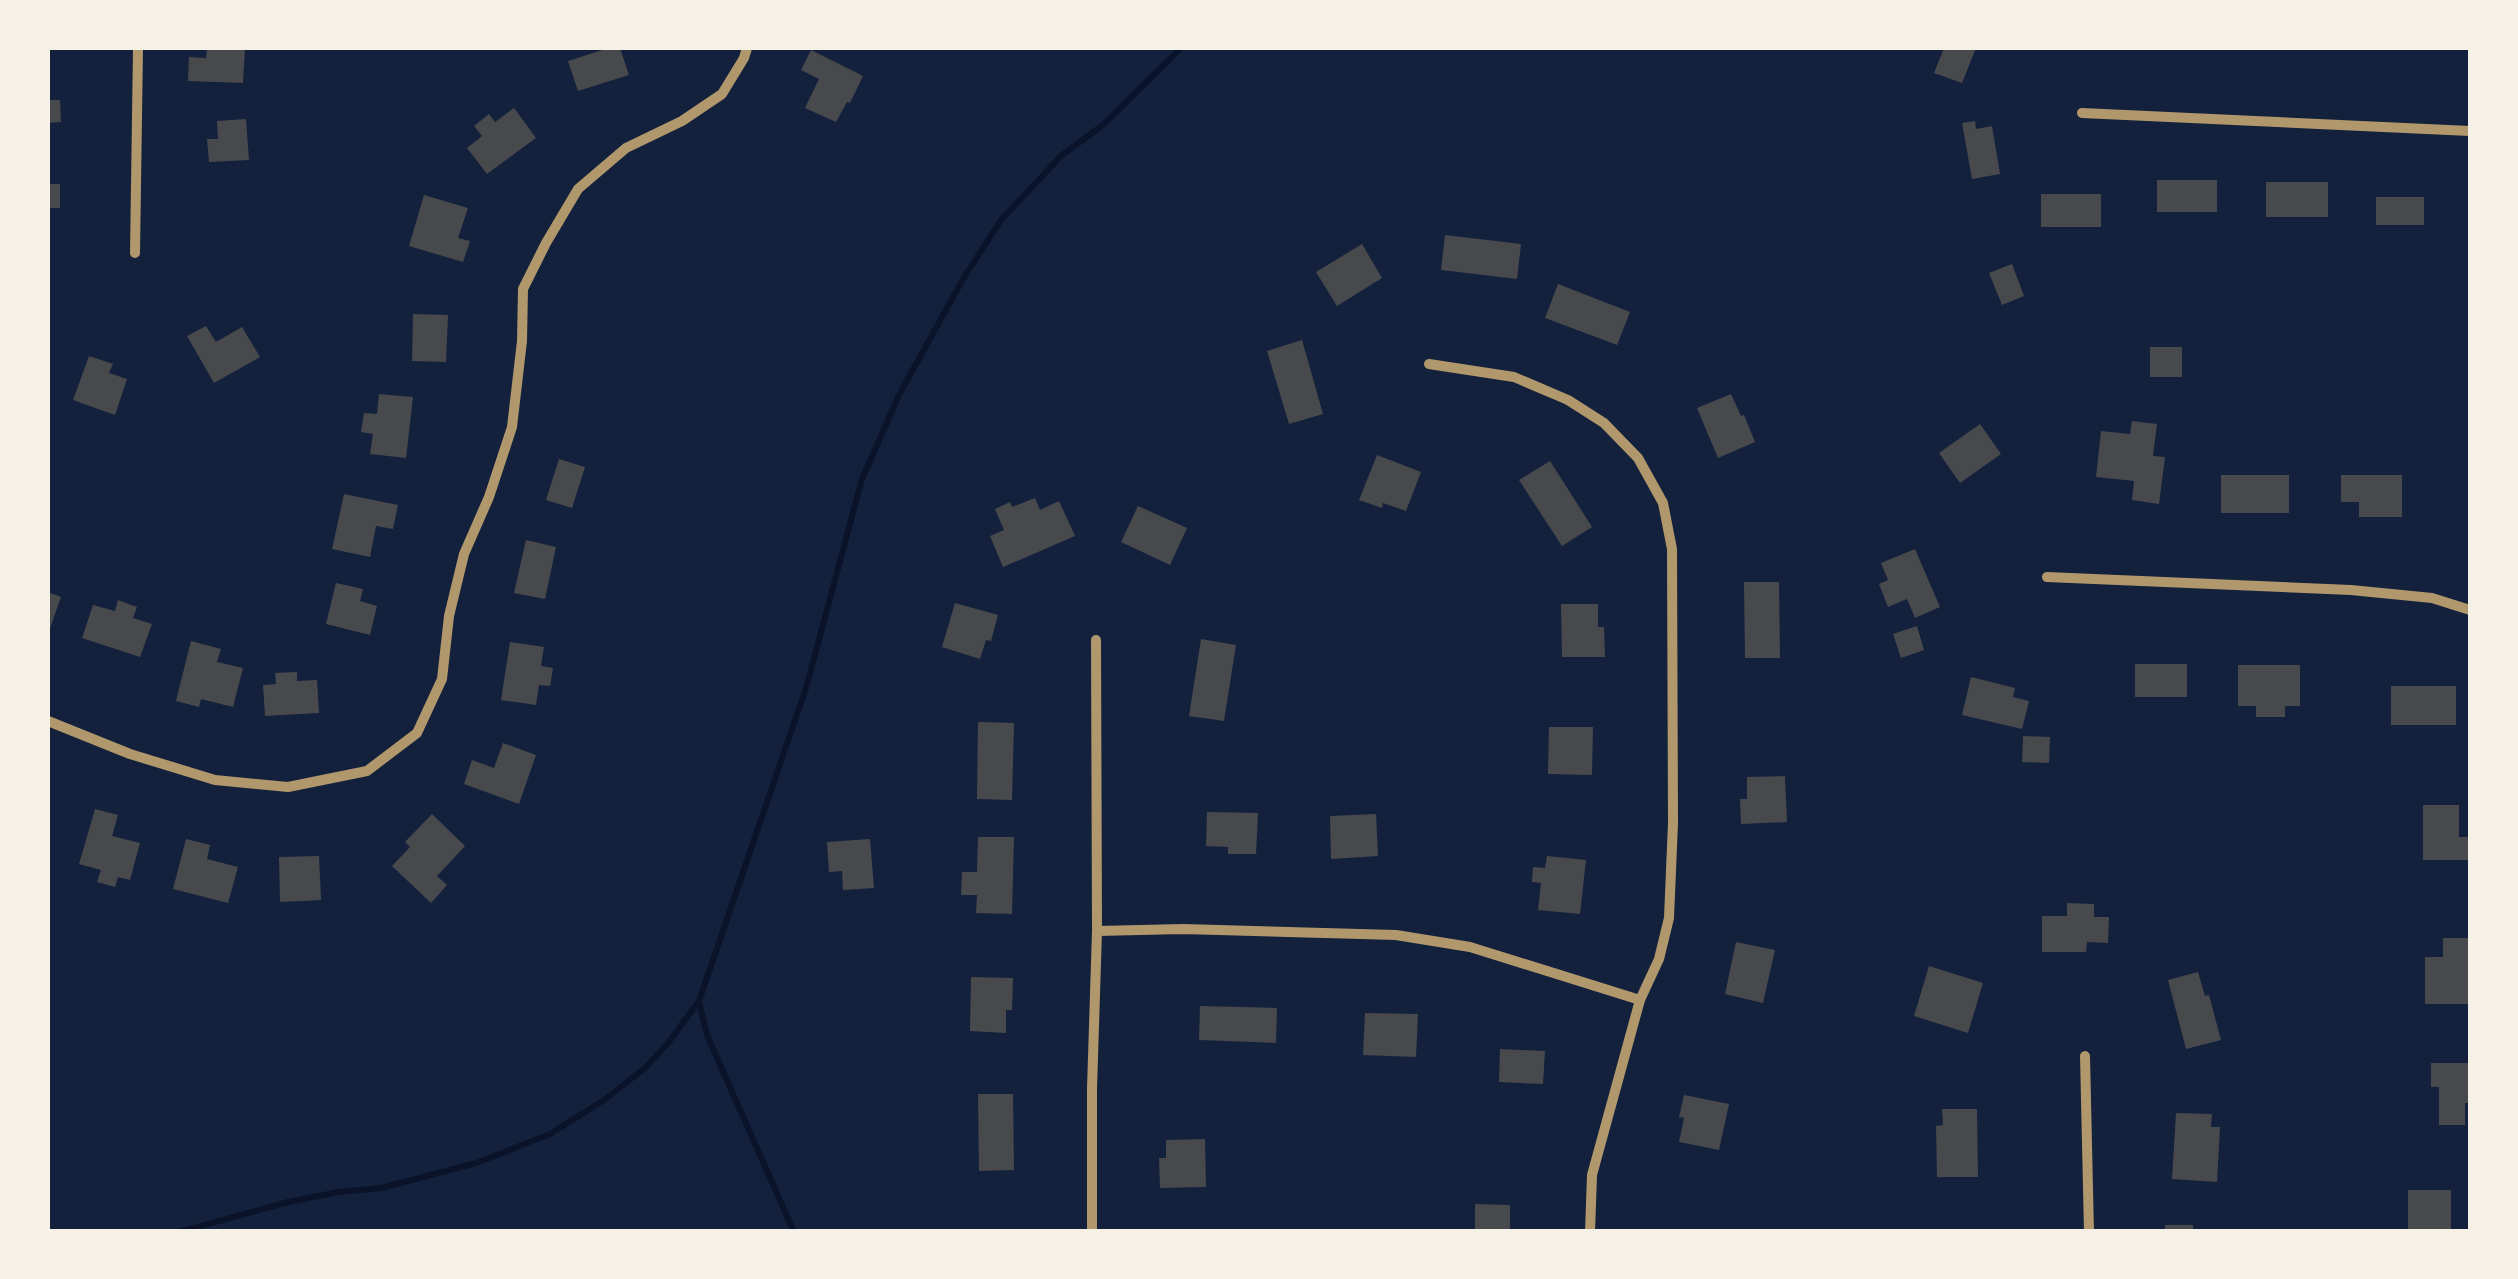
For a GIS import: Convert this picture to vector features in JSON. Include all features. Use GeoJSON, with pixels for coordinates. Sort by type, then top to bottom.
{"type":"FeatureCollection","features":[{"type":"Feature","properties":{"kind":"street"},"geometry":{"type":"LineString","coordinates":[[136,253],[138,48]]}},
{"type":"Feature","properties":{"kind":"street"},"geometry":{"type":"LineString","coordinates":[[48,721],[130,754],[215,780],[288,787],[367,770],[417,733],[442,679],[449,616],[464,554],[489,498],[512,427],[524,289],[546,243],[578,189],[626,148],[682,121],[722,94],[746,48]]}},
{"type":"Feature","properties":{"kind":"street"},"geometry":{"type":"LineString","coordinates":[[2082,113],[2470,132]]}},
{"type":"Feature","properties":{"kind":"street"},"geometry":{"type":"LineString","coordinates":[[1429,364],[1514,377],[1568,400],[1604,423],[1638,458],[1662,503],[1672,548],[1674,822],[1668,918],[1659,959],[1640,1000],[1592,1175],[1590,1232]]}},
{"type":"Feature","properties":{"kind":"street"},"geometry":{"type":"LineString","coordinates":[[2046,577],[2351,590],[2432,598],[2470,610]]}},
{"type":"Feature","properties":{"kind":"street"},"geometry":{"type":"LineString","coordinates":[[1092,1232],[1096,640]]}},
{"type":"Feature","properties":{"kind":"street"},"geometry":{"type":"LineString","coordinates":[[1096,931],[1184,929],[1396,935],[1470,947],[1640,1000]]}},
{"type":"Feature","properties":{"kind":"street"},"geometry":{"type":"LineString","coordinates":[[2085,1056],[2089,1232]]}},
{"type":"Feature","properties":{"kind":"building"},"geometry":{"type":"Polygon","coordinates":[[[207,48],[245,48],[243,83],[188,81],[189,57],[206,58],[207,48]]]}},
{"type":"Feature","properties":{"kind":"building"},"geometry":{"type":"Polygon","coordinates":[[[620,48],[629,75],[578,91],[568,61],[620,48]]]}},
{"type":"Feature","properties":{"kind":"building"},"geometry":{"type":"Polygon","coordinates":[[[1944,48],[1976,48],[1962,83],[1934,73],[1944,48]]]}},
{"type":"Feature","properties":{"kind":"building"},"geometry":{"type":"Polygon","coordinates":[[[811,50],[863,76],[836,122],[805,108],[819,79],[801,70],[811,50]]]}},
{"type":"Feature","properties":{"kind":"building"},"geometry":{"type":"Polygon","coordinates":[[[48,100],[60,100],[61,122],[48,123],[48,100]]]}},
{"type":"Feature","properties":{"kind":"building"},"geometry":{"type":"Polygon","coordinates":[[[514,108],[536,138],[487,174],[467,148],[482,136],[474,126],[489,114],[495,122],[514,108]]]}},
{"type":"Feature","properties":{"kind":"building"},"geometry":{"type":"Polygon","coordinates":[[[246,119],[249,160],[209,162],[207,139],[218,139],[217,121],[246,119]]]}},
{"type":"Feature","properties":{"kind":"building"},"geometry":{"type":"Polygon","coordinates":[[[1975,121],[1976,129],[1992,126],[2000,174],[1972,179],[1962,123],[1975,121]]]}},
{"type":"Feature","properties":{"kind":"building"},"geometry":{"type":"Polygon","coordinates":[[[2157,180],[2217,180],[2217,212],[2157,212],[2157,180]]]}},
{"type":"Feature","properties":{"kind":"building"},"geometry":{"type":"Polygon","coordinates":[[[2266,182],[2328,182],[2328,217],[2266,217],[2266,182]]]}},
{"type":"Feature","properties":{"kind":"building"},"geometry":{"type":"Polygon","coordinates":[[[48,184],[60,184],[60,208],[48,208],[48,184]]]}},
{"type":"Feature","properties":{"kind":"building"},"geometry":{"type":"Polygon","coordinates":[[[2041,194],[2101,194],[2101,227],[2041,227],[2041,194]]]}},
{"type":"Feature","properties":{"kind":"building"},"geometry":{"type":"Polygon","coordinates":[[[424,195],[468,208],[458,238],[470,241],[463,262],[409,246],[424,195]]]}},
{"type":"Feature","properties":{"kind":"building"},"geometry":{"type":"Polygon","coordinates":[[[2376,197],[2424,197],[2424,225],[2376,225],[2376,197]]]}},
{"type":"Feature","properties":{"kind":"building"},"geometry":{"type":"Polygon","coordinates":[[[1445,235],[1521,244],[1517,279],[1441,270],[1445,235]]]}},
{"type":"Feature","properties":{"kind":"building"},"geometry":{"type":"Polygon","coordinates":[[[1362,244],[1382,278],[1337,306],[1316,272],[1362,244]]]}},
{"type":"Feature","properties":{"kind":"building"},"geometry":{"type":"Polygon","coordinates":[[[2012,264],[2024,296],[2002,305],[1989,273],[2012,264]]]}},
{"type":"Feature","properties":{"kind":"building"},"geometry":{"type":"Polygon","coordinates":[[[1558,284],[1630,312],[1617,345],[1545,318],[1558,284]]]}},
{"type":"Feature","properties":{"kind":"building"},"geometry":{"type":"Polygon","coordinates":[[[413,314],[448,315],[446,362],[412,361],[413,314]]]}},
{"type":"Feature","properties":{"kind":"building"},"geometry":{"type":"Polygon","coordinates":[[[206,326],[216,342],[242,327],[260,357],[214,383],[187,336],[206,326]]]}},
{"type":"Feature","properties":{"kind":"building"},"geometry":{"type":"Polygon","coordinates":[[[1302,340],[1323,414],[1289,424],[1267,351],[1302,340]]]}},
{"type":"Feature","properties":{"kind":"building"},"geometry":{"type":"Polygon","coordinates":[[[2150,347],[2182,347],[2182,377],[2150,377],[2150,347]]]}},
{"type":"Feature","properties":{"kind":"building"},"geometry":{"type":"Polygon","coordinates":[[[89,356],[113,364],[109,373],[127,379],[115,415],[73,400],[89,356]]]}},
{"type":"Feature","properties":{"kind":"building"},"geometry":{"type":"Polygon","coordinates":[[[379,394],[413,397],[406,458],[370,454],[373,434],[361,432],[364,413],[377,414],[379,394]]]}},
{"type":"Feature","properties":{"kind":"building"},"geometry":{"type":"Polygon","coordinates":[[[1731,394],[1755,442],[1718,458],[1697,408],[1731,394]]]}},
{"type":"Feature","properties":{"kind":"building"},"geometry":{"type":"Polygon","coordinates":[[[2132,421],[2157,424],[2153,456],[2165,457],[2159,504],[2132,500],[2134,481],[2096,477],[2101,431],[2130,434],[2132,421]]]}},
{"type":"Feature","properties":{"kind":"building"},"geometry":{"type":"Polygon","coordinates":[[[1980,424],[2001,454],[1960,483],[1939,453],[1980,424]]]}},
{"type":"Feature","properties":{"kind":"building"},"geometry":{"type":"Polygon","coordinates":[[[1377,455],[1421,472],[1406,511],[1359,500],[1377,455]]]}},
{"type":"Feature","properties":{"kind":"building"},"geometry":{"type":"Polygon","coordinates":[[[559,459],[585,467],[572,508],[546,500],[559,459]]]}},
{"type":"Feature","properties":{"kind":"building"},"geometry":{"type":"Polygon","coordinates":[[[1550,461],[1592,527],[1562,546],[1519,480],[1550,461]]]}},
{"type":"Feature","properties":{"kind":"building"},"geometry":{"type":"Polygon","coordinates":[[[2221,475],[2289,475],[2289,513],[2221,513],[2221,475]]]}},
{"type":"Feature","properties":{"kind":"building"},"geometry":{"type":"Polygon","coordinates":[[[2341,475],[2402,475],[2402,517],[2359,517],[2359,502],[2341,502],[2341,475]]]}},
{"type":"Feature","properties":{"kind":"building"},"geometry":{"type":"Polygon","coordinates":[[[344,494],[398,505],[393,529],[376,526],[370,557],[332,549],[344,494]]]}},
{"type":"Feature","properties":{"kind":"building"},"geometry":{"type":"Polygon","coordinates":[[[1035,498],[1040,510],[1059,501],[1075,536],[1003,567],[990,536],[1004,530],[995,509],[1035,498]]]}},
{"type":"Feature","properties":{"kind":"building"},"geometry":{"type":"Polygon","coordinates":[[[1138,506],[1187,528],[1170,565],[1121,542],[1138,506]]]}},
{"type":"Feature","properties":{"kind":"building"},"geometry":{"type":"Polygon","coordinates":[[[526,540],[556,547],[545,599],[514,593],[526,540]]]}},
{"type":"Feature","properties":{"kind":"building"},"geometry":{"type":"Polygon","coordinates":[[[1915,549],[1940,607],[1915,618],[1907,599],[1888,607],[1879,584],[1888,580],[1881,563],[1915,549]]]}},
{"type":"Feature","properties":{"kind":"building"},"geometry":{"type":"Polygon","coordinates":[[[1744,582],[1779,582],[1780,658],[1745,658],[1744,582]]]}},
{"type":"Feature","properties":{"kind":"building"},"geometry":{"type":"Polygon","coordinates":[[[336,583],[363,589],[360,601],[377,606],[370,635],[326,624],[336,583]]]}},
{"type":"Feature","properties":{"kind":"building"},"geometry":{"type":"Polygon","coordinates":[[[48,592],[61,597],[48,634],[48,592]]]}},
{"type":"Feature","properties":{"kind":"building"},"geometry":{"type":"Polygon","coordinates":[[[118,600],[137,607],[133,618],[152,624],[140,657],[82,638],[93,605],[115,611],[118,600]]]}},
{"type":"Feature","properties":{"kind":"building"},"geometry":{"type":"Polygon","coordinates":[[[955,603],[998,615],[991,641],[986,640],[980,659],[942,647],[955,603]]]}},
{"type":"Feature","properties":{"kind":"building"},"geometry":{"type":"Polygon","coordinates":[[[1561,604],[1598,604],[1598,627],[1604,627],[1605,657],[1562,657],[1561,604]]]}},
{"type":"Feature","properties":{"kind":"building"},"geometry":{"type":"Polygon","coordinates":[[[1917,626],[1924,650],[1901,658],[1893,634],[1917,626]]]}},
{"type":"Feature","properties":{"kind":"building"},"geometry":{"type":"Polygon","coordinates":[[[1201,639],[1236,645],[1224,721],[1189,716],[1201,639]]]}},
{"type":"Feature","properties":{"kind":"building"},"geometry":{"type":"Polygon","coordinates":[[[191,641],[221,649],[217,662],[243,668],[233,707],[201,699],[199,707],[176,701],[191,641]]]}},
{"type":"Feature","properties":{"kind":"building"},"geometry":{"type":"Polygon","coordinates":[[[510,642],[544,647],[541,666],[553,668],[550,686],[539,685],[536,705],[501,700],[510,642]]]}},
{"type":"Feature","properties":{"kind":"building"},"geometry":{"type":"Polygon","coordinates":[[[2135,664],[2187,664],[2187,697],[2135,697],[2135,664]]]}},
{"type":"Feature","properties":{"kind":"building"},"geometry":{"type":"Polygon","coordinates":[[[2238,665],[2300,665],[2300,706],[2285,706],[2285,717],[2256,717],[2256,706],[2238,706],[2238,665]]]}},
{"type":"Feature","properties":{"kind":"building"},"geometry":{"type":"Polygon","coordinates":[[[297,672],[297,681],[317,680],[319,713],[265,716],[263,685],[276,684],[275,673],[297,672]]]}},
{"type":"Feature","properties":{"kind":"building"},"geometry":{"type":"Polygon","coordinates":[[[1971,677],[2015,688],[2013,697],[2029,701],[2022,729],[1962,715],[1971,677]]]}},
{"type":"Feature","properties":{"kind":"building"},"geometry":{"type":"Polygon","coordinates":[[[2391,686],[2456,686],[2456,725],[2391,725],[2391,686]]]}},
{"type":"Feature","properties":{"kind":"building"},"geometry":{"type":"Polygon","coordinates":[[[978,722],[1014,723],[1012,800],[977,799],[978,722]]]}},
{"type":"Feature","properties":{"kind":"building"},"geometry":{"type":"Polygon","coordinates":[[[1549,727],[1593,727],[1592,775],[1548,774],[1549,727]]]}},
{"type":"Feature","properties":{"kind":"building"},"geometry":{"type":"Polygon","coordinates":[[[2023,736],[2050,737],[2049,763],[2022,762],[2023,736]]]}},
{"type":"Feature","properties":{"kind":"building"},"geometry":{"type":"Polygon","coordinates":[[[503,743],[536,755],[519,804],[464,784],[472,760],[494,768],[503,743]]]}},
{"type":"Feature","properties":{"kind":"building"},"geometry":{"type":"Polygon","coordinates":[[[1785,776],[1787,822],[1741,824],[1740,799],[1747,799],[1747,777],[1785,776]]]}},
{"type":"Feature","properties":{"kind":"building"},"geometry":{"type":"Polygon","coordinates":[[[2423,805],[2459,805],[2459,837],[2470,837],[2470,860],[2423,860],[2423,805]]]}},
{"type":"Feature","properties":{"kind":"building"},"geometry":{"type":"Polygon","coordinates":[[[95,809],[118,815],[112,836],[140,843],[130,880],[118,877],[115,887],[97,882],[101,870],[79,864],[95,809]]]}},
{"type":"Feature","properties":{"kind":"building"},"geometry":{"type":"Polygon","coordinates":[[[1207,812],[1258,813],[1256,854],[1228,854],[1228,847],[1206,846],[1207,812]]]}},
{"type":"Feature","properties":{"kind":"building"},"geometry":{"type":"Polygon","coordinates":[[[432,814],[465,846],[437,876],[447,885],[431,903],[392,866],[410,847],[405,842],[432,814]]]}},
{"type":"Feature","properties":{"kind":"building"},"geometry":{"type":"Polygon","coordinates":[[[1376,814],[1378,856],[1331,859],[1330,816],[1376,814]]]}},
{"type":"Feature","properties":{"kind":"building"},"geometry":{"type":"Polygon","coordinates":[[[978,837],[1014,837],[1012,914],[976,913],[977,895],[961,895],[962,872],[977,872],[978,837]]]}},
{"type":"Feature","properties":{"kind":"building"},"geometry":{"type":"Polygon","coordinates":[[[186,839],[210,845],[207,859],[238,867],[228,903],[173,889],[186,839]]]}},
{"type":"Feature","properties":{"kind":"building"},"geometry":{"type":"Polygon","coordinates":[[[870,839],[874,888],[843,890],[842,871],[829,872],[827,842],[870,839]]]}},
{"type":"Feature","properties":{"kind":"building"},"geometry":{"type":"Polygon","coordinates":[[[319,856],[321,900],[280,902],[279,857],[319,856]]]}},
{"type":"Feature","properties":{"kind":"building"},"geometry":{"type":"Polygon","coordinates":[[[1547,856],[1586,860],[1580,914],[1538,910],[1541,883],[1532,882],[1533,867],[1545,868],[1547,856]]]}},
{"type":"Feature","properties":{"kind":"building"},"geometry":{"type":"Polygon","coordinates":[[[2067,903],[2094,904],[2094,917],[2109,917],[2108,943],[2087,942],[2086,952],[2042,952],[2042,916],[2067,916],[2067,903]]]}},
{"type":"Feature","properties":{"kind":"building"},"geometry":{"type":"Polygon","coordinates":[[[2443,938],[2470,938],[2470,1004],[2425,1004],[2425,957],[2443,957],[2443,938]]]}},
{"type":"Feature","properties":{"kind":"building"},"geometry":{"type":"Polygon","coordinates":[[[1736,942],[1775,950],[1763,1003],[1725,994],[1736,942]]]}},
{"type":"Feature","properties":{"kind":"building"},"geometry":{"type":"Polygon","coordinates":[[[1929,966],[1983,983],[1968,1033],[1914,1016],[1929,966]]]}},
{"type":"Feature","properties":{"kind":"building"},"geometry":{"type":"Polygon","coordinates":[[[2198,972],[2205,996],[2209,995],[2221,1040],[2186,1049],[2168,980],[2198,972]]]}},
{"type":"Feature","properties":{"kind":"building"},"geometry":{"type":"Polygon","coordinates":[[[971,977],[1013,978],[1012,1010],[1006,1010],[1006,1033],[970,1031],[971,977]]]}},
{"type":"Feature","properties":{"kind":"building"},"geometry":{"type":"Polygon","coordinates":[[[1200,1006],[1277,1008],[1276,1043],[1199,1040],[1200,1006]]]}},
{"type":"Feature","properties":{"kind":"building"},"geometry":{"type":"Polygon","coordinates":[[[1365,1013],[1418,1014],[1416,1057],[1363,1055],[1365,1013]]]}},
{"type":"Feature","properties":{"kind":"building"},"geometry":{"type":"Polygon","coordinates":[[[1500,1049],[1545,1051],[1543,1084],[1499,1082],[1500,1049]]]}},
{"type":"Feature","properties":{"kind":"building"},"geometry":{"type":"Polygon","coordinates":[[[2431,1063],[2470,1063],[2470,1103],[2465,1103],[2465,1125],[2439,1125],[2439,1087],[2431,1087],[2431,1063]]]}},
{"type":"Feature","properties":{"kind":"building"},"geometry":{"type":"Polygon","coordinates":[[[978,1094],[1013,1094],[1014,1170],[979,1171],[978,1094]]]}},
{"type":"Feature","properties":{"kind":"building"},"geometry":{"type":"Polygon","coordinates":[[[1684,1095],[1729,1104],[1719,1150],[1679,1142],[1684,1095]]]}},
{"type":"Feature","properties":{"kind":"building"},"geometry":{"type":"Polygon","coordinates":[[[1942,1109],[1977,1109],[1978,1177],[1937,1177],[1936,1126],[1943,1125],[1942,1109]]]}},
{"type":"Feature","properties":{"kind":"building"},"geometry":{"type":"Polygon","coordinates":[[[2176,1113],[2212,1114],[2211,1127],[2220,1127],[2217,1182],[2172,1179],[2176,1113]]]}},
{"type":"Feature","properties":{"kind":"building"},"geometry":{"type":"Polygon","coordinates":[[[1205,1139],[1206,1187],[1160,1188],[1159,1158],[1166,1158],[1166,1140],[1205,1139]]]}},
{"type":"Feature","properties":{"kind":"building"},"geometry":{"type":"Polygon","coordinates":[[[2408,1190],[2451,1190],[2451,1232],[2408,1232],[2408,1190]]]}},
{"type":"Feature","properties":{"kind":"building"},"geometry":{"type":"Polygon","coordinates":[[[1475,1204],[1510,1205],[1510,1232],[1475,1232],[1475,1204]]]}},
{"type":"Feature","properties":{"kind":"building"},"geometry":{"type":"Polygon","coordinates":[[[2165,1225],[2193,1225],[2193,1232],[2165,1232],[2165,1225]]]}},
{"type":"Feature","properties":{"kind":"waterway"},"geometry":{"type":"LineString","coordinates":[[179,1232],[288,1202],[381,1188],[476,1163],[550,1134],[604,1100],[645,1068],[668,1043],[699,1001],[806,688],[862,479],[899,395],[963,279],[1001,220],[1062,155],[1103,125],[1181,48]]}},
{"type":"Feature","properties":{"kind":"waterway"},"geometry":{"type":"LineString","coordinates":[[699,1002],[707,1035],[794,1232]]}}]}
